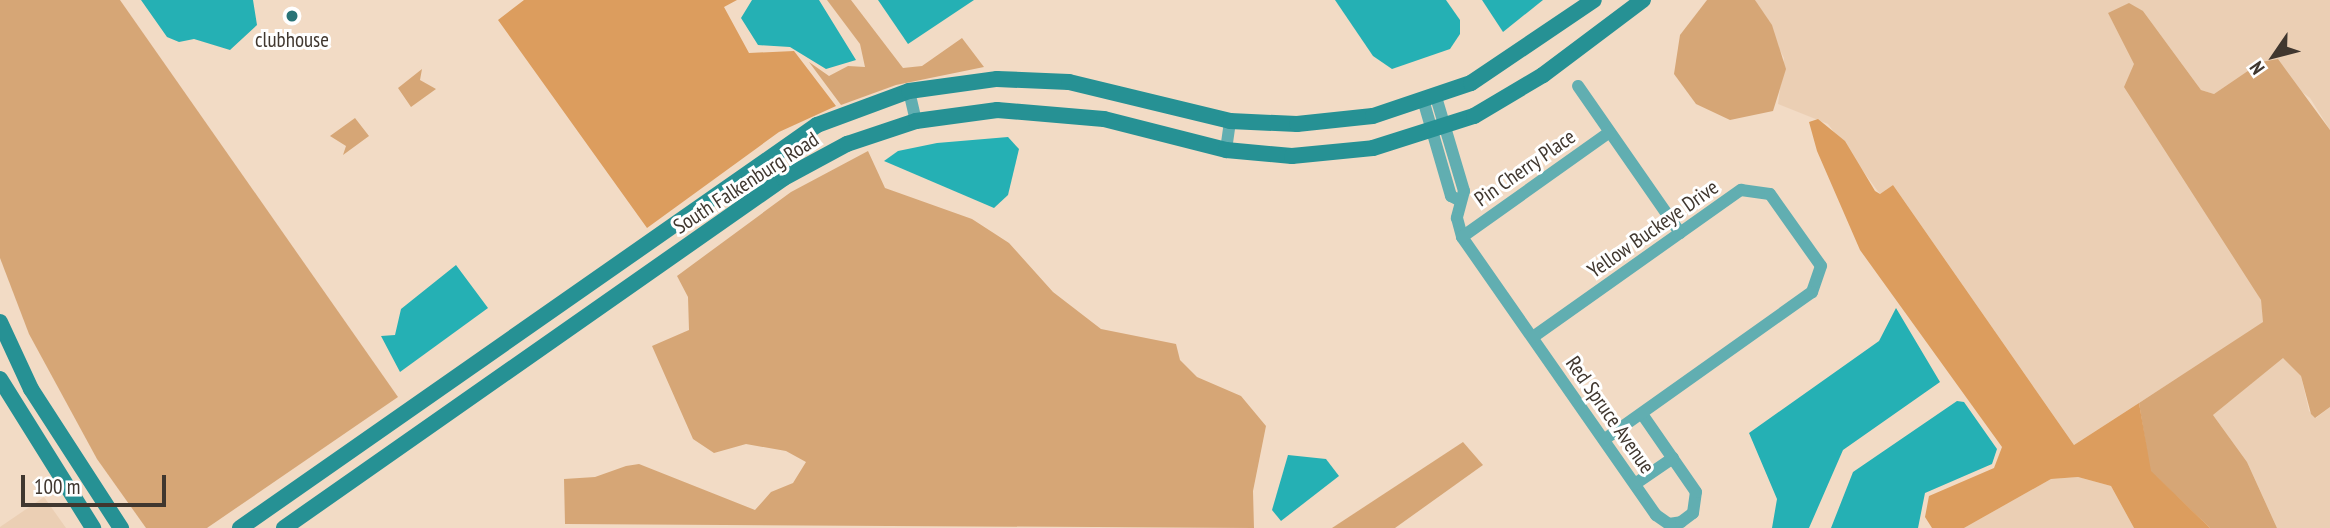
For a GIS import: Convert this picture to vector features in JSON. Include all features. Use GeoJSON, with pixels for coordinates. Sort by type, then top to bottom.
{"type":"FeatureCollection","features":[{"type":"Feature","properties":{"kind":"street","name":"South Falkenburg Road"},"geometry":{"type":"LineString","coordinates":[[240,528],[765,156],[817,125],[909,91],[997,79],[1069,82],[1230,121],[1297,124],[1430,100],[1532,46],[1594,0]]}},
{"type":"Feature","properties":{"kind":"street","name":"South Falkenburg Road"},"geometry":{"type":"LineString","coordinates":[[284,528],[784,178],[846,144],[916,121],[1033,111],[1104,119],[1226,150],[1293,156],[1373,148],[1439,129],[1543,75],[1643,0]]}},
{"type":"Feature","properties":{"kind":"street"},"geometry":{"type":"LineString","coordinates":[[1578,86],[1680,233]]}},
{"type":"Feature","properties":{"kind":"street"},"geometry":{"type":"LineString","coordinates":[[909,91],[916,121]]}},
{"type":"Feature","properties":{"kind":"street"},"geometry":{"type":"LineString","coordinates":[[1430,100],[1453,176],[1451,196],[1459,200],[1462,237]]}},
{"type":"Feature","properties":{"kind":"street"},"geometry":{"type":"LineString","coordinates":[[1226,150],[1230,121]]}},
{"type":"Feature","properties":{"kind":"street","name":"Pin Cherry Place"},"geometry":{"type":"LineString","coordinates":[[1462,237],[1610,132]]}},
{"type":"Feature","properties":{"kind":"street","name":"Yellow Buckeye Drive"},"geometry":{"type":"LineString","coordinates":[[1533,337],[1741,190],[1760,188],[1821,266],[1821,278],[1812,292],[1604,440]]}},
{"type":"Feature","properties":{"kind":"street","name":"Red Spruce Avenue"},"geometry":{"type":"LineString","coordinates":[[1462,237],[1656,515],[1669,524],[1681,522],[1698,501],[1673,458],[1642,414]]}},
{"type":"Feature","properties":{"kind":"street"},"geometry":{"type":"LineString","coordinates":[[0,322],[31,389],[121,528]]}},
{"type":"Feature","properties":{"kind":"street"},"geometry":{"type":"LineString","coordinates":[[0,379],[93,528]]}},
{"type":"Feature","properties":{"kind":"street"},"geometry":{"type":"LineString","coordinates":[[1635,484],[1673,458]]}},
{"type":"Feature","properties":{"kind":"shaded area"},"geometry":{"type":"Polygon","coordinates":[[[0,0],[120,0],[398,397],[207,528],[146,528],[97,459],[29,334],[0,258],[0,0]]]}},
{"type":"Feature","properties":{"kind":"shaded area"},"geometry":{"type":"Polygon","coordinates":[[[524,0],[737,0],[724,7],[749,53],[794,51],[836,106],[779,132],[647,228],[498,20],[524,0]]]}},
{"type":"Feature","properties":{"kind":"shaded area"},"geometry":{"type":"Polygon","coordinates":[[[827,0],[851,0],[903,68],[922,66],[962,38],[984,67],[896,85],[841,105],[809,62],[829,76],[848,66],[865,67],[860,44],[827,0]]]}},
{"type":"Feature","properties":{"kind":"shaded area"},"geometry":{"type":"Polygon","coordinates":[[[1707,0],[1755,0],[1772,25],[1786,69],[1773,111],[1730,120],[1696,104],[1674,74],[1680,35],[1707,0]]]}},
{"type":"Feature","properties":{"kind":"shaded area"},"geometry":{"type":"Polygon","coordinates":[[[1755,0],[2330,0],[2330,130],[2310,98],[2261,62],[2214,94],[2201,90],[2143,11],[2108,13],[2261,300],[2264,322],[2074,445],[1893,185],[1880,194],[1828,124],[1778,104],[1784,58],[1755,0]]]}},
{"type":"Feature","properties":{"kind":"shaded area"},"geometry":{"type":"Polygon","coordinates":[[[2129,3],[2143,11],[2201,90],[2214,94],[2261,62],[2278,59],[2330,130],[2330,407],[2315,418],[2311,414],[2301,376],[2283,358],[2213,415],[2247,462],[2277,528],[2210,528],[2150,471],[2139,403],[2263,322],[2261,300],[2124,87],[2134,64],[2108,13],[2129,3]]]}},
{"type":"Feature","properties":{"kind":"shaded area"},"geometry":{"type":"Polygon","coordinates":[[[422,69],[420,80],[436,89],[411,107],[398,88],[422,69]]]}},
{"type":"Feature","properties":{"kind":"shaded area"},"geometry":{"type":"Polygon","coordinates":[[[355,118],[369,136],[343,155],[346,146],[330,136],[355,118]]]}},
{"type":"Feature","properties":{"kind":"shaded area"},"geometry":{"type":"Polygon","coordinates":[[[1818,119],[1845,141],[1875,191],[1880,194],[1893,185],[2074,445],[2139,403],[2151,471],[2210,528],[2134,528],[2111,486],[2078,477],[2051,479],[1964,528],[1932,528],[1925,517],[1929,496],[1994,468],[2002,447],[1860,250],[1817,151],[1809,122],[1818,119]]]}},
{"type":"Feature","properties":{"kind":"shaded area"},"geometry":{"type":"Polygon","coordinates":[[[868,151],[885,188],[972,219],[1009,243],[1053,292],[1101,329],[1176,344],[1180,360],[1197,377],[1241,396],[1266,426],[1253,491],[1254,528],[565,524],[564,479],[595,477],[626,466],[639,464],[755,510],[771,492],[793,483],[806,462],[786,451],[746,444],[714,453],[693,439],[652,346],[689,330],[688,297],[677,276],[791,192],[868,151]]]}},
{"type":"Feature","properties":{"kind":"shaded area"},"geometry":{"type":"Polygon","coordinates":[[[2283,357],[2301,376],[2309,411],[2316,418],[2330,407],[2330,528],[2277,528],[2247,462],[2213,415],[2283,357]]]}},
{"type":"Feature","properties":{"kind":"shaded area"},"geometry":{"type":"Polygon","coordinates":[[[1463,442],[1483,465],[1395,528],[1332,528],[1463,442]]]}},
{"type":"Feature","properties":{"kind":"shaded area"},"geometry":{"type":"Polygon","coordinates":[[[2078,477],[2111,486],[2134,528],[1964,528],[2051,479],[2078,477]]]}},
{"type":"Feature","properties":{"kind":"shaded area"},"geometry":{"type":"Polygon","coordinates":[[[44,497],[66,528],[0,528],[0,527],[44,497]]]}},
{"type":"Feature","properties":{"kind":"water"},"geometry":{"type":"Polygon","coordinates":[[[141,0],[253,0],[257,25],[230,50],[194,39],[179,42],[167,37],[141,0]]]}},
{"type":"Feature","properties":{"kind":"water"},"geometry":{"type":"Polygon","coordinates":[[[752,0],[819,0],[856,60],[826,69],[790,47],[758,45],[741,18],[752,0]]]}},
{"type":"Feature","properties":{"kind":"water"},"geometry":{"type":"Polygon","coordinates":[[[878,0],[974,0],[908,44],[878,0]]]}},
{"type":"Feature","properties":{"kind":"water"},"geometry":{"type":"Polygon","coordinates":[[[1335,0],[1446,0],[1460,20],[1460,34],[1450,49],[1392,69],[1373,56],[1335,0]]]}},
{"type":"Feature","properties":{"kind":"water"},"geometry":{"type":"Polygon","coordinates":[[[1482,0],[1543,0],[1503,32],[1482,0]]]}},
{"type":"Feature","properties":{"kind":"water"},"geometry":{"type":"Polygon","coordinates":[[[1008,137],[1019,149],[1008,195],[994,208],[884,161],[898,151],[937,143],[1008,137]]]}},
{"type":"Feature","properties":{"kind":"water"},"geometry":{"type":"Polygon","coordinates":[[[456,265],[488,308],[400,372],[381,336],[395,335],[401,309],[456,265]]]}},
{"type":"Feature","properties":{"kind":"water"},"geometry":{"type":"Polygon","coordinates":[[[1896,308],[1940,382],[1843,450],[1809,528],[1772,528],[1777,499],[1749,433],[1879,341],[1896,308]]]}},
{"type":"Feature","properties":{"kind":"water"},"geometry":{"type":"Polygon","coordinates":[[[1957,401],[1964,402],[1997,449],[1992,464],[1925,493],[1918,528],[1831,528],[1853,472],[1957,401]]]}},
{"type":"Feature","properties":{"kind":"water"},"geometry":{"type":"Polygon","coordinates":[[[1288,455],[1326,459],[1339,476],[1281,521],[1272,510],[1288,455]]]}},
{"type":"Feature","properties":{"kind":"place","name":"clubhouse"},"geometry":{"type":"Point","coordinates":[292,16]}}]}
